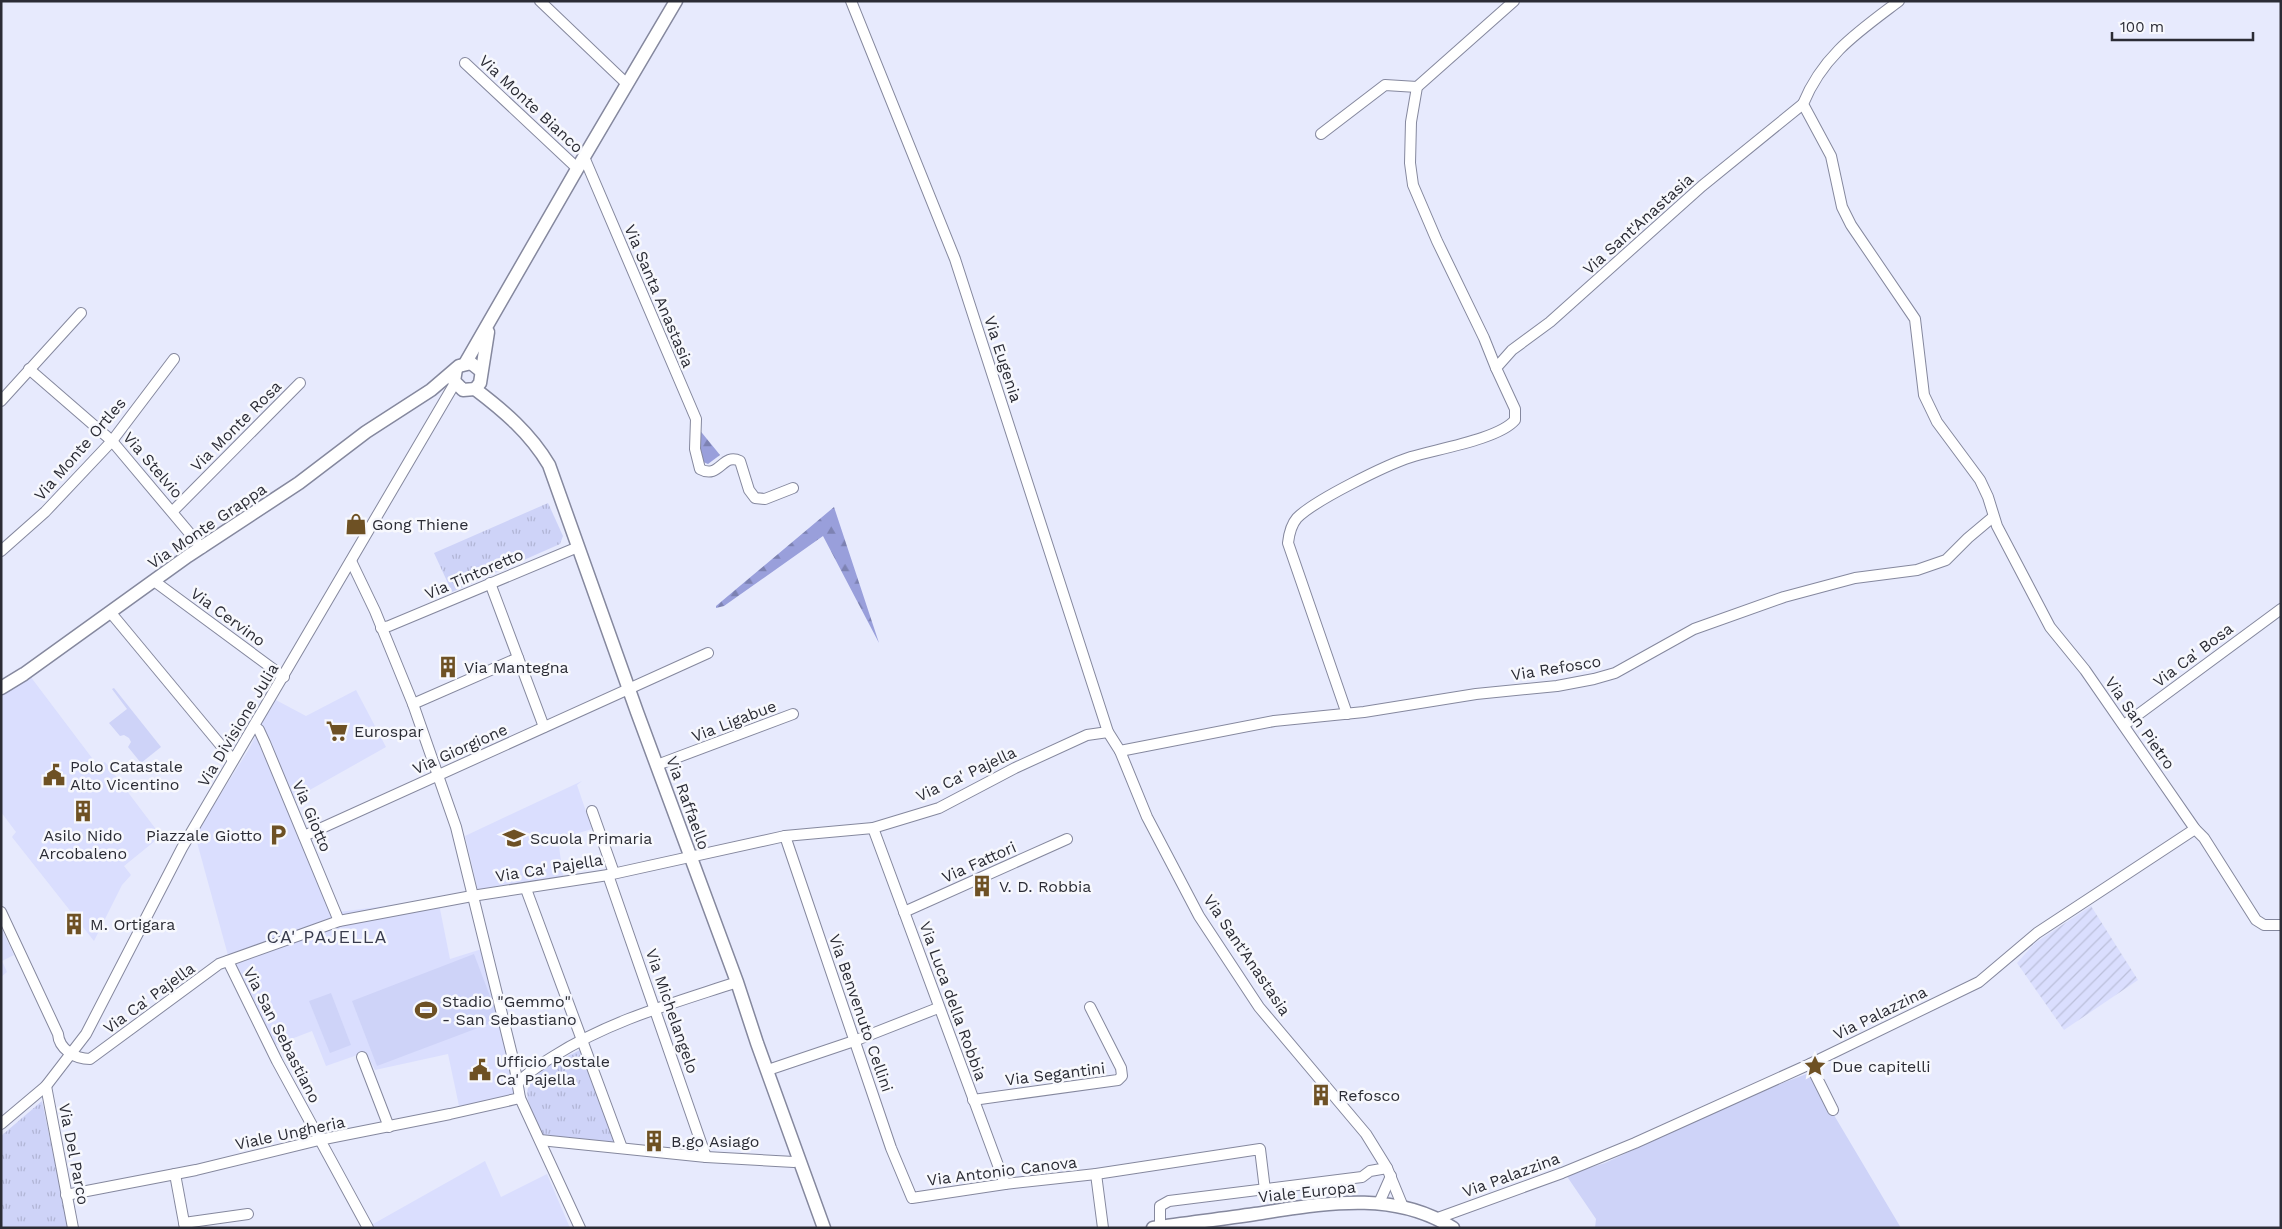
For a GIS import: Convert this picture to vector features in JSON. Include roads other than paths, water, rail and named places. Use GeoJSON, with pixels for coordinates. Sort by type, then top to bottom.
{"type":"FeatureCollection","features":[{"type":"Feature","properties":{"kind":"main road"},"geometry":{"type":"LineString","coordinates":[[491,320],[471,382],[453,377],[491,320],[580,162],[676,1]]}},
{"type":"Feature","properties":{"kind":"main road","name":"Via Raffaello"},"geometry":{"type":"LineString","coordinates":[[461,366],[475,364],[471,382],[520,426],[540,449],[550,465],[824,1228]]}},
{"type":"Feature","properties":{"kind":"main road","name":"Via Monte Grappa"},"geometry":{"type":"LineString","coordinates":[[1,688],[24,674],[154,581],[299,483],[366,432],[431,390],[440,380],[461,366]]}},
{"type":"Feature","properties":{"kind":"main road","name":"Via Monte Grappa"},"geometry":{"type":"LineString","coordinates":[[431,390],[471,382]]}},
{"type":"Feature","properties":{"kind":"main road","name":"Viale Europa"},"geometry":{"type":"LineString","coordinates":[[1156,1227],[1188,1226],[1328,1203],[1379,1203],[1402,1207],[1438,1218],[1453,1228]]}},
{"type":"Feature","properties":{"kind":"street"},"geometry":{"type":"LineString","coordinates":[[540,1],[627,84]]}},
{"type":"Feature","properties":{"kind":"street","name":"Via Eugenia"},"geometry":{"type":"LineString","coordinates":[[851,1],[955,259],[1108,732]]}},
{"type":"Feature","properties":{"kind":"street"},"geometry":{"type":"LineString","coordinates":[[1347,714],[1288,543],[1292,526],[1308,510],[1341,489],[1409,457],[1496,433],[1510,426],[1515,420],[1515,409],[1484,338],[1436,241],[1413,185],[1410,163],[1412,122],[1417,87],[1514,1]]}},
{"type":"Feature","properties":{"kind":"street"},"geometry":{"type":"LineString","coordinates":[[1899,1],[1848,39],[1828,60],[1811,84],[1803,104],[1832,156],[1842,207],[1850,225],[1915,319],[1924,395],[1937,422],[1980,480],[1988,497],[1993,517]]}},
{"type":"Feature","properties":{"kind":"street","name":"Via Monte Bianco"},"geometry":{"type":"LineString","coordinates":[[465,63],[580,162]]}},
{"type":"Feature","properties":{"kind":"street"},"geometry":{"type":"LineString","coordinates":[[1321,134],[1385,85],[1417,87]]}},
{"type":"Feature","properties":{"kind":"street","name":"Via Sant'Anastasia"},"geometry":{"type":"LineString","coordinates":[[1496,368],[1512,350],[1550,322],[1702,186],[1803,104]]}},
{"type":"Feature","properties":{"kind":"street","name":"Via Santa Anastasia"},"geometry":{"type":"LineString","coordinates":[[580,162],[696,419],[695,449],[700,469],[706,473],[712,472],[729,459],[734,458],[740,461],[749,490],[755,498],[764,499],[793,488]]}},
{"type":"Feature","properties":{"kind":"street"},"geometry":{"type":"LineString","coordinates":[[1,401],[81,313]]}},
{"type":"Feature","properties":{"kind":"street","name":"Via Monte Ortles"},"geometry":{"type":"LineString","coordinates":[[1,551],[45,512],[112,441],[174,359]]}},
{"type":"Feature","properties":{"kind":"street","name":"Via Stelvio"},"geometry":{"type":"LineString","coordinates":[[29,369],[112,441],[173,511],[202,548]]}},
{"type":"Feature","properties":{"kind":"street","name":"Via Divisione Julia"},"geometry":{"type":"LineString","coordinates":[[1,1124],[46,1086],[72,1054],[86,1032],[178,856],[441,406],[471,382]]}},
{"type":"Feature","properties":{"kind":"street","name":"Via Monte Rosa"},"geometry":{"type":"LineString","coordinates":[[173,511],[300,384]]}},
{"type":"Feature","properties":{"kind":"street","name":"Via Refosco"},"geometry":{"type":"LineString","coordinates":[[1120,751],[1274,721],[1347,714],[1476,694],[1556,686],[1615,673],[1694,629],[1784,596],[1855,578],[1917,570],[1946,560],[1993,517]]}},
{"type":"Feature","properties":{"kind":"street","name":"Via San Pietro"},"geometry":{"type":"LineString","coordinates":[[1993,517],[2050,627],[2085,670],[2195,829],[2204,838],[2256,920],[2264,925],[2281,925]]}},
{"type":"Feature","properties":{"kind":"street","name":"Via Tintoretto"},"geometry":{"type":"LineString","coordinates":[[381,628],[578,547]]}},
{"type":"Feature","properties":{"kind":"street"},"geometry":{"type":"LineString","coordinates":[[351,561],[413,704],[456,827],[518,1083],[520,1098],[580,1228]]}},
{"type":"Feature","properties":{"kind":"street","name":"Via Cervino"},"geometry":{"type":"LineString","coordinates":[[154,581],[284,677]]}},
{"type":"Feature","properties":{"kind":"street"},"geometry":{"type":"LineString","coordinates":[[490,583],[544,727]]}},
{"type":"Feature","properties":{"kind":"street","name":"Via Ca' Bosa"},"geometry":{"type":"LineString","coordinates":[[2124,725],[2281,609]]}},
{"type":"Feature","properties":{"kind":"street"},"geometry":{"type":"LineString","coordinates":[[111,613],[233,760]]}},
{"type":"Feature","properties":{"kind":"street","name":"Via Giorgione"},"geometry":{"type":"LineString","coordinates":[[304,836],[708,653]]}},
{"type":"Feature","properties":{"kind":"street"},"geometry":{"type":"LineString","coordinates":[[413,704],[518,658]]}},
{"type":"Feature","properties":{"kind":"street","name":"Via Ligabue"},"geometry":{"type":"LineString","coordinates":[[657,766],[794,714]]}},
{"type":"Feature","properties":{"kind":"street","name":"Via Giotto"},"geometry":{"type":"LineString","coordinates":[[254,726],[259,730],[265,743],[338,920]]}},
{"type":"Feature","properties":{"kind":"street","name":"Via Sant'Anastasia"},"geometry":{"type":"LineString","coordinates":[[1108,732],[1120,751],[1147,816],[1199,916],[1260,1007],[1366,1134],[1389,1172],[1402,1207]]}},
{"type":"Feature","properties":{"kind":"street","name":"Via Ca' Pajella"},"geometry":{"type":"LineString","coordinates":[[72,1054],[90,1059],[219,964],[338,920],[611,874],[785,836],[873,828],[940,808],[1015,768],[1078,739],[1087,735],[1108,732]]}},
{"type":"Feature","properties":{"kind":"street","name":"Via Michelangelo"},"geometry":{"type":"LineString","coordinates":[[592,811],[655,1008],[706,1157]]}},
{"type":"Feature","properties":{"kind":"street","name":"Via Luca della Robbia"},"geometry":{"type":"LineString","coordinates":[[873,828],[938,1008],[1005,1184]]}},
{"type":"Feature","properties":{"kind":"street","name":"Via Palazzina"},"geometry":{"type":"LineString","coordinates":[[1438,1218],[1562,1173],[1626,1147],[1810,1064],[1979,982],[2037,933],[2195,829]]}},
{"type":"Feature","properties":{"kind":"street","name":"Via Benvenuto Cellini"},"geometry":{"type":"LineString","coordinates":[[785,836],[891,1148],[912,1198]]}},
{"type":"Feature","properties":{"kind":"street","name":"Via Fattori"},"geometry":{"type":"LineString","coordinates":[[904,912],[1067,839]]}},
{"type":"Feature","properties":{"kind":"street"},"geometry":{"type":"LineString","coordinates":[[526,889],[622,1148]]}},
{"type":"Feature","properties":{"kind":"street"},"geometry":{"type":"LineString","coordinates":[[1,912],[26,963],[58,1034],[61,1045],[72,1054]]}},
{"type":"Feature","properties":{"kind":"street","name":"Via San Sebastiano"},"geometry":{"type":"LineString","coordinates":[[228,961],[277,1061],[368,1228]]}},
{"type":"Feature","properties":{"kind":"street"},"geometry":{"type":"LineString","coordinates":[[518,1083],[527,1074],[582,1038],[655,1008],[737,982]]}},
{"type":"Feature","properties":{"kind":"street","name":"Via Segantini"},"geometry":{"type":"LineString","coordinates":[[973,1100],[1118,1080],[1122,1076],[1121,1068],[1090,1007]]}},
{"type":"Feature","properties":{"kind":"street"},"geometry":{"type":"LineString","coordinates":[[768,1070],[854,1041],[938,1008]]}},
{"type":"Feature","properties":{"kind":"street"},"geometry":{"type":"LineString","coordinates":[[362,1057],[389,1127]]}},
{"type":"Feature","properties":{"kind":"street"},"geometry":{"type":"LineString","coordinates":[[1810,1064],[1833,1110]]}},
{"type":"Feature","properties":{"kind":"street","name":"Via Del Parco"},"geometry":{"type":"LineString","coordinates":[[46,1086],[73,1228]]}},
{"type":"Feature","properties":{"kind":"street","name":"Viale Ungheria"},"geometry":{"type":"LineString","coordinates":[[66,1195],[175,1174],[319,1140],[389,1127],[520,1098]]}},
{"type":"Feature","properties":{"kind":"street"},"geometry":{"type":"LineString","coordinates":[[540,1140],[706,1157],[794,1162],[799,1159]]}},
{"type":"Feature","properties":{"kind":"street","name":"Via Antonio Canova"},"geometry":{"type":"LineString","coordinates":[[912,1198],[1005,1184],[1096,1174],[1260,1149],[1265,1190]]}},
{"type":"Feature","properties":{"kind":"street","name":"Viale Europa"},"geometry":{"type":"LineString","coordinates":[[1156,1227],[1160,1206],[1169,1201],[1362,1177],[1370,1171],[1389,1172]]}},
{"type":"Feature","properties":{"kind":"street"},"geometry":{"type":"LineString","coordinates":[[1379,1203],[1389,1172]]}},
{"type":"Feature","properties":{"kind":"street"},"geometry":{"type":"LineString","coordinates":[[175,1174],[184,1225],[248,1214]]}},
{"type":"Feature","properties":{"kind":"street","name":"Via Antonio Canova"},"geometry":{"type":"LineString","coordinates":[[1096,1174],[1103,1228]]}},
{"type":"Feature","properties":{"kind":"place","name":"Gong Thiene"},"geometry":{"type":"Point","coordinates":[356,524]}},
{"type":"Feature","properties":{"kind":"place","name":"Via Mantegna"},"geometry":{"type":"Point","coordinates":[448,667]}},
{"type":"Feature","properties":{"kind":"place","name":"Eurospar"},"geometry":{"type":"Point","coordinates":[337,731]}},
{"type":"Feature","properties":{"kind":"place","name":"Polo Catastale Alto Vicentino"},"geometry":{"type":"Point","coordinates":[54,775]}},
{"type":"Feature","properties":{"kind":"place","name":"Asilo Nido Arcobaleno"},"geometry":{"type":"Point","coordinates":[83,811]}},
{"type":"Feature","properties":{"kind":"place","name":"Piazzale Giotto"},"geometry":{"type":"Point","coordinates":[278,835]}},
{"type":"Feature","properties":{"kind":"place","name":"Scuola Primaria"},"geometry":{"type":"Point","coordinates":[514,838]}},
{"type":"Feature","properties":{"kind":"place","name":"V. D. Robbia"},"geometry":{"type":"Point","coordinates":[982,886]}},
{"type":"Feature","properties":{"kind":"place","name":"M. Ortigara"},"geometry":{"type":"Point","coordinates":[74,924]}},
{"type":"Feature","properties":{"kind":"place","name":"Stadio \"Gemmo\" - San Sebastiano"},"geometry":{"type":"Point","coordinates":[426,1010]}},
{"type":"Feature","properties":{"kind":"place","name":"Due capitelli"},"geometry":{"type":"Point","coordinates":[1815,1066]}},
{"type":"Feature","properties":{"kind":"place","name":"Ufficio Postale Ca' Pajella"},"geometry":{"type":"Point","coordinates":[480,1070]}},
{"type":"Feature","properties":{"kind":"place","name":"Refosco"},"geometry":{"type":"Point","coordinates":[1321,1095]}},
{"type":"Feature","properties":{"kind":"place","name":"B.go Asiago"},"geometry":{"type":"Point","coordinates":[654,1141]}},
{"type":"Feature","properties":{"kind":"district","name":"CA' PAJELLA"},"geometry":{"type":"Point","coordinates":[327,936]}}]}
